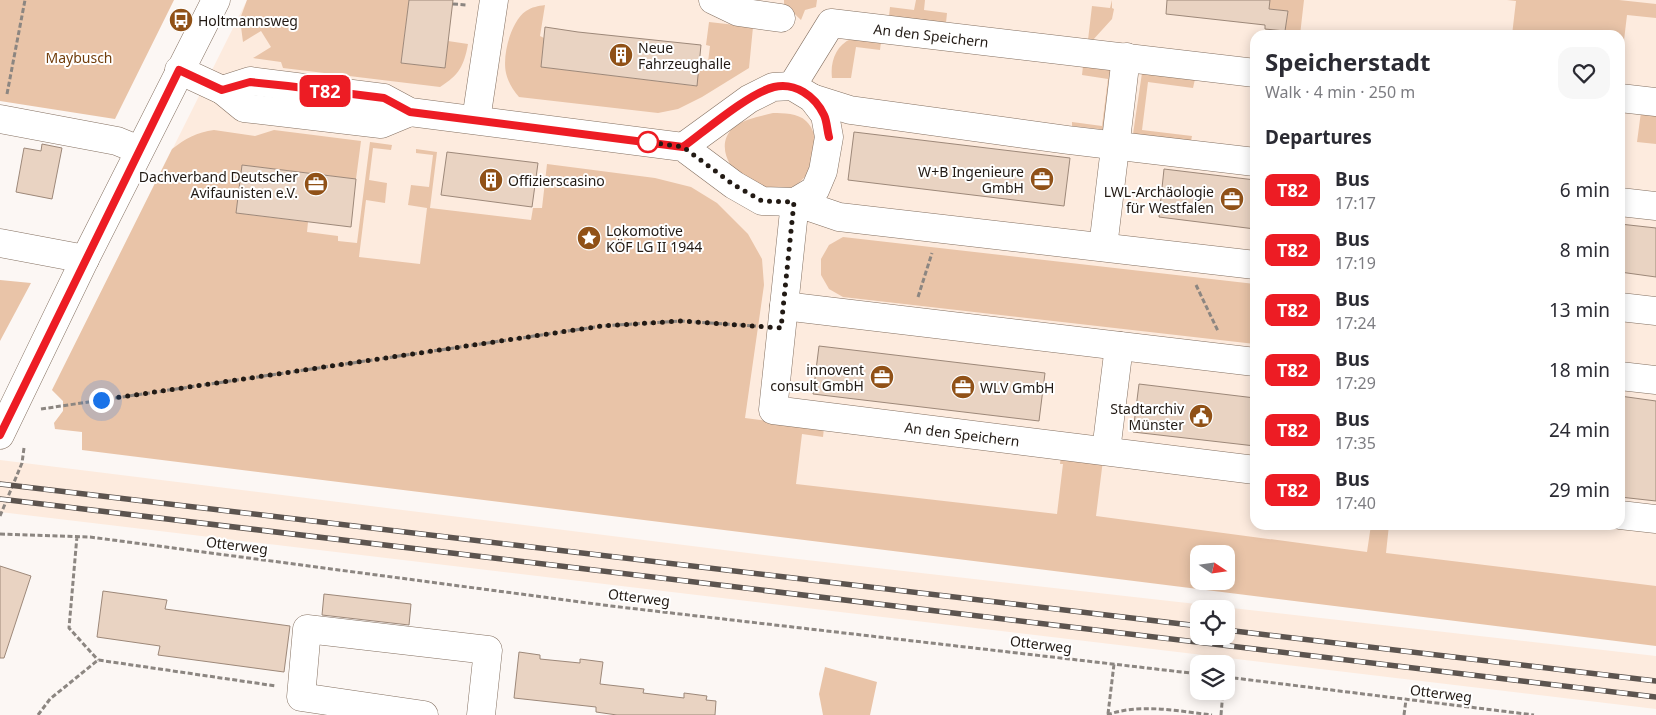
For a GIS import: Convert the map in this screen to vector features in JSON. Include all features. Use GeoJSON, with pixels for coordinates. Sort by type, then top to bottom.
{"type":"FeatureCollection","features":[{"type":"Feature","properties":{"kind":"street"},"geometry":{"type":"LineString","coordinates":[[0,435],[139,150],[216,0]]}},
{"type":"Feature","properties":{"kind":"street"},"geometry":{"type":"LineString","coordinates":[[476,120],[494,0]]}},
{"type":"Feature","properties":{"kind":"street"},"geometry":{"type":"LineString","coordinates":[[713,0],[738,12],[781,18]]}},
{"type":"Feature","properties":{"kind":"street","name":"An den Speichern"},"geometry":{"type":"LineString","coordinates":[[802,92],[831,23],[1250,72]]}},
{"type":"Feature","properties":{"kind":"street"},"geometry":{"type":"LineString","coordinates":[[1103,247],[1126,57]]}},
{"type":"Feature","properties":{"kind":"street"},"geometry":{"type":"LineString","coordinates":[[179,70],[222,90],[244,108],[382,124],[410,112],[683,147],[734,185],[762,201],[794,202],[839,217],[1250,264]]}},
{"type":"Feature","properties":{"kind":"street"},"geometry":{"type":"LineString","coordinates":[[683,147],[749,99],[773,87],[802,92],[850,110],[1115,146],[1250,161]]}},
{"type":"Feature","properties":{"kind":"street"},"geometry":{"type":"LineString","coordinates":[[794,202],[815,190],[824,172],[829,137],[824,115],[802,92]]}},
{"type":"Feature","properties":{"kind":"street"},"geometry":{"type":"LineString","coordinates":[[1625,99],[1656,102]]}},
{"type":"Feature","properties":{"kind":"street"},"geometry":{"type":"LineString","coordinates":[[1,119],[118,141],[139,150]]}},
{"type":"Feature","properties":{"kind":"street","name":"An den Speichern"},"geometry":{"type":"LineString","coordinates":[[794,202],[773,410],[1250,469]]}},
{"type":"Feature","properties":{"kind":"street"},"geometry":{"type":"LineString","coordinates":[[1625,203],[1656,206]]}},
{"type":"Feature","properties":{"kind":"street"},"geometry":{"type":"LineString","coordinates":[[0,242],[85,259]]}},
{"type":"Feature","properties":{"kind":"street"},"geometry":{"type":"LineString","coordinates":[[1625,308],[1656,311]]}},
{"type":"Feature","properties":{"kind":"street"},"geometry":{"type":"LineString","coordinates":[[782,317],[910,321],[1244,361]]}},
{"type":"Feature","properties":{"kind":"street"},"geometry":{"type":"LineString","coordinates":[[1106,451],[1119,346]]}},
{"type":"Feature","properties":{"kind":"street"},"geometry":{"type":"LineString","coordinates":[[1625,377],[1656,380]]}},
{"type":"Feature","properties":{"kind":"street"},"geometry":{"type":"LineString","coordinates":[[1625,516],[1656,519]]}},
{"type":"Feature","properties":{"kind":"street"},"geometry":{"type":"LineString","coordinates":[[424,715],[301,697],[308,629],[488,650],[481,715]]}},
{"type":"Feature","properties":{"kind":"path"},"geometry":{"type":"LineString","coordinates":[[1,119],[25,0]]}},
{"type":"Feature","properties":{"kind":"path"},"geometry":{"type":"LineString","coordinates":[[910,321],[940,229]]}},
{"type":"Feature","properties":{"kind":"path"},"geometry":{"type":"LineString","coordinates":[[1183,257],[1244,361]]}},
{"type":"Feature","properties":{"kind":"path"},"geometry":{"type":"LineString","coordinates":[[37,410],[602,326],[782,317]]}},
{"type":"Feature","properties":{"kind":"path","name":"Otterweg"},"geometry":{"type":"LineString","coordinates":[[0,534],[77,536],[610,606],[1190,673]]}},
{"type":"Feature","properties":{"kind":"path"},"geometry":{"type":"LineString","coordinates":[[77,536],[69,628],[98,660],[280,686]]}},
{"type":"Feature","properties":{"kind":"path"},"geometry":{"type":"LineString","coordinates":[[38,715],[50,699],[98,660]]}},
{"type":"Feature","properties":{"kind":"path"},"geometry":{"type":"LineString","coordinates":[[1107,715],[1114,664]]}},
{"type":"Feature","properties":{"kind":"path","name":"Otterweg"},"geometry":{"type":"LineString","coordinates":[[1235,678],[1534,715]]}},
{"type":"Feature","properties":{"kind":"path"},"geometry":{"type":"LineString","coordinates":[[1221,715],[1222,700]]}},
{"type":"Feature","properties":{"kind":"path"},"geometry":{"type":"LineString","coordinates":[[1404,715],[1406,700]]}},
{"type":"Feature","properties":{"kind":"path"},"geometry":{"type":"LineString","coordinates":[[1107,715],[1116,711],[1157,709],[1212,715]]}},
{"type":"Feature","properties":{"kind":"shaded area"},"geometry":{"type":"Polygon","coordinates":[[[247,0],[1656,0],[1656,617],[1235,555],[1235,545],[1190,545],[1190,553],[54,423],[63,411],[63,401],[52,390],[247,0]]]}},
{"type":"Feature","properties":{"kind":"shaded area"},"geometry":{"type":"Polygon","coordinates":[[[0,460],[789,558],[1190,603],[1190,645],[1235,645],[1235,608],[1656,656],[1656,709],[1235,659],[1235,655],[1202,655],[0,512],[0,460]]]}},
{"type":"Feature","properties":{"kind":"green space","name":"Maybusch"},"geometry":{"type":"Polygon","coordinates":[[[0,0],[174,0],[115,119],[0,101],[0,0]]]}},
{"type":"Feature","properties":{"kind":"green space"},"geometry":{"type":"Polygon","coordinates":[[[247,0],[409,0],[401,63],[445,68],[448,41],[468,44],[460,69],[440,87],[283,68],[281,62],[253,58],[271,47],[261,31],[243,42],[240,19],[247,0]]]}},
{"type":"Feature","properties":{"kind":"green space"},"geometry":{"type":"Polygon","coordinates":[[[784,0],[817,0],[816,7],[805,10],[801,20],[784,4],[784,0]]]}},
{"type":"Feature","properties":{"kind":"green space"},"geometry":{"type":"Polygon","coordinates":[[[916,0],[925,0],[924,10],[947,13],[946,23],[889,16],[890,7],[914,10],[916,0]]]}},
{"type":"Feature","properties":{"kind":"green space"},"geometry":{"type":"Polygon","coordinates":[[[1112,0],[1112,8],[1114,9],[1112,19],[1092,41],[1088,40],[1092,6],[1110,8],[1112,0]]]}},
{"type":"Feature","properties":{"kind":"green space"},"geometry":{"type":"Polygon","coordinates":[[[1270,0],[1304,0],[1301,30],[1285,30],[1288,11],[1269,9],[1270,0]]]}},
{"type":"Feature","properties":{"kind":"green space"},"geometry":{"type":"Polygon","coordinates":[[[1507,0],[1619,0],[1656,4],[1656,18],[1627,15],[1625,32],[1625,30],[1513,30],[1516,1],[1507,0]]]}},
{"type":"Feature","properties":{"kind":"green space"},"geometry":{"type":"Polygon","coordinates":[[[545,5],[540,36],[544,38],[541,67],[696,86],[699,62],[708,62],[710,46],[706,45],[709,22],[753,27],[749,68],[702,97],[678,109],[658,113],[519,97],[511,86],[506,73],[505,57],[509,39],[516,22],[526,11],[545,5]]]}},
{"type":"Feature","properties":{"kind":"green space"},"geometry":{"type":"Polygon","coordinates":[[[851,39],[881,42],[880,50],[856,47],[851,78],[832,78],[832,66],[835,55],[841,45],[851,39]]]}},
{"type":"Feature","properties":{"kind":"green space"},"geometry":{"type":"Polygon","coordinates":[[[1083,66],[1116,71],[1108,130],[1072,126],[1072,122],[1102,126],[1108,79],[1082,75],[1083,66]]]}},
{"type":"Feature","properties":{"kind":"green space"},"geometry":{"type":"Polygon","coordinates":[[[1142,73],[1195,79],[1193,88],[1148,82],[1142,130],[1192,136],[1191,141],[1133,134],[1142,73]]]}},
{"type":"Feature","properties":{"kind":"green space"},"geometry":{"type":"Polygon","coordinates":[[[1641,112],[1656,114],[1656,144],[1637,142],[1641,112]]]}},
{"type":"Feature","properties":{"kind":"green space"},"geometry":{"type":"Polygon","coordinates":[[[773,113],[790,114],[803,118],[812,130],[815,140],[816,151],[809,172],[793,187],[783,190],[768,188],[744,177],[733,168],[726,155],[726,140],[734,127],[748,120],[773,113]]]}},
{"type":"Feature","properties":{"kind":"green space"},"geometry":{"type":"Polygon","coordinates":[[[214,130],[255,136],[274,130],[361,141],[356,179],[242,165],[236,213],[308,222],[307,232],[338,236],[338,241],[357,243],[370,142],[392,145],[391,150],[373,148],[369,180],[387,183],[385,203],[366,200],[359,257],[420,264],[427,208],[408,205],[411,185],[429,187],[433,155],[416,153],[416,149],[437,152],[430,208],[531,220],[533,208],[542,208],[547,164],[655,178],[691,187],[717,203],[748,234],[762,259],[764,285],[745,418],[824,428],[823,437],[802,434],[796,484],[1057,514],[1063,464],[1060,464],[1061,455],[1103,460],[1096,516],[1367,552],[1370,530],[1388,530],[1386,553],[1656,586],[1656,646],[1206,590],[1235,590],[1235,545],[1190,545],[1190,588],[82,450],[82,432],[55,429],[54,423],[63,411],[63,401],[52,390],[172,149],[192,136],[214,130]]]}},
{"type":"Feature","properties":{"kind":"green space"},"geometry":{"type":"Polygon","coordinates":[[[843,237],[1250,283],[1250,343],[843,297],[829,289],[821,275],[821,259],[829,245],[843,237]]]}},
{"type":"Feature","properties":{"kind":"green space"},"geometry":{"type":"Polygon","coordinates":[[[0,280],[31,283],[0,341],[0,280]]]}},
{"type":"Feature","properties":{"kind":"green space"},"geometry":{"type":"Polygon","coordinates":[[[825,667],[877,682],[870,715],[823,715],[819,694],[825,667]]]}},
{"type":"Feature","properties":{"kind":"building"},"geometry":{"type":"Polygon","coordinates":[[[409,0],[453,0],[445,68],[401,63],[409,0]]]}},
{"type":"Feature","properties":{"kind":"building"},"geometry":{"type":"Polygon","coordinates":[[[1167,0],[1270,0],[1269,9],[1288,11],[1285,30],[1265,29],[1265,25],[1166,14],[1167,0]]]}},
{"type":"Feature","properties":{"kind":"building","name":"Neue Fahrzeughalle"},"geometry":{"type":"Polygon","coordinates":[[[545,27],[701,45],[697,86],[541,67],[545,27]]]}},
{"type":"Feature","properties":{"kind":"building"},"geometry":{"type":"Polygon","coordinates":[[[854,132],[1070,158],[1064,206],[848,180],[854,132]]]}},
{"type":"Feature","properties":{"kind":"building"},"geometry":{"type":"Polygon","coordinates":[[[42,144],[62,148],[52,199],[16,192],[24,148],[41,151],[42,144]]]}},
{"type":"Feature","properties":{"kind":"building"},"geometry":{"type":"Polygon","coordinates":[[[447,152],[538,163],[532,207],[441,195],[447,152]]]}},
{"type":"Feature","properties":{"kind":"building"},"geometry":{"type":"Polygon","coordinates":[[[242,165],[356,179],[351,227],[236,213],[242,165]]]}},
{"type":"Feature","properties":{"kind":"building"},"geometry":{"type":"Polygon","coordinates":[[[1164,169],[1250,179],[1250,228],[1159,217],[1164,169]]]}},
{"type":"Feature","properties":{"kind":"building"},"geometry":{"type":"Polygon","coordinates":[[[1625,225],[1656,228],[1656,277],[1625,273],[1625,225]]]}},
{"type":"Feature","properties":{"kind":"building"},"geometry":{"type":"Polygon","coordinates":[[[819,346],[1045,373],[1039,421],[813,394],[819,346]]]}},
{"type":"Feature","properties":{"kind":"building"},"geometry":{"type":"Polygon","coordinates":[[[1139,384],[1250,397],[1250,445],[1133,432],[1139,384]]]}},
{"type":"Feature","properties":{"kind":"building"},"geometry":{"type":"Polygon","coordinates":[[[1625,397],[1656,401],[1656,501],[1625,498],[1625,397]]]}},
{"type":"Feature","properties":{"kind":"building"},"geometry":{"type":"Polygon","coordinates":[[[0,566],[31,576],[4,658],[0,658],[0,566]]]}},
{"type":"Feature","properties":{"kind":"building"},"geometry":{"type":"Polygon","coordinates":[[[103,591],[167,600],[165,609],[290,626],[284,672],[158,655],[160,646],[97,637],[103,591]]]}},
{"type":"Feature","properties":{"kind":"building"},"geometry":{"type":"Polygon","coordinates":[[[324,594],[411,604],[409,625],[322,615],[324,594]]]}},
{"type":"Feature","properties":{"kind":"building"},"geometry":{"type":"Polygon","coordinates":[[[519,652],[540,655],[540,659],[580,663],[580,659],[603,662],[600,684],[644,689],[643,693],[684,698],[684,693],[707,696],[706,700],[716,701],[715,715],[617,715],[596,712],[596,707],[514,698],[519,652]]]}},
{"type":"Feature","properties":{"kind":"railway"},"geometry":{"type":"LineString","coordinates":[[0,484],[1190,625]]}},
{"type":"Feature","properties":{"kind":"railway"},"geometry":{"type":"LineString","coordinates":[[0,499],[1656,697]]}},
{"type":"Feature","properties":{"kind":"railway"},"geometry":{"type":"LineString","coordinates":[[1235,631],[1656,681]]}},
{"type":"Feature","properties":{"kind":"bus line","name":"T82"},"geometry":{"type":"LineString","coordinates":[[0,435],[179,70],[222,90],[250,82],[384,98],[410,112],[683,147],[749,99],[773,87],[792,86],[812,98],[824,115],[829,137]]}},
{"type":"Feature","properties":{"kind":"place","name":"Holtmannsweg"},"geometry":{"type":"Point","coordinates":[181,20]}},
{"type":"Feature","properties":{"kind":"place","name":"Neue Fahrzeughalle"},"geometry":{"type":"Point","coordinates":[621,55]}},
{"type":"Feature","properties":{"kind":"place","name":"W+B Ingenieure GmbH"},"geometry":{"type":"Point","coordinates":[1042,179]}},
{"type":"Feature","properties":{"kind":"place","name":"Offizierscasino"},"geometry":{"type":"Point","coordinates":[491,180]}},
{"type":"Feature","properties":{"kind":"place","name":"Dachverband Deutscher Avifaunisten e.V."},"geometry":{"type":"Point","coordinates":[316,184]}},
{"type":"Feature","properties":{"kind":"place","name":"LWL-Archäologie für Westfalen"},"geometry":{"type":"Point","coordinates":[1232,199]}},
{"type":"Feature","properties":{"kind":"place","name":"Lokomotive KÖF LG II 1944"},"geometry":{"type":"Point","coordinates":[589,238]}},
{"type":"Feature","properties":{"kind":"place","name":"innovent consult GmbH"},"geometry":{"type":"Point","coordinates":[882,377]}},
{"type":"Feature","properties":{"kind":"place","name":"WLV GmbH"},"geometry":{"type":"Point","coordinates":[963,387]}},
{"type":"Feature","properties":{"kind":"place","name":"Stadtarchiv Münster"},"geometry":{"type":"Point","coordinates":[1201,416]}},
{"type":"Feature","properties":{"kind":"route"},"geometry":{"type":"LineString","coordinates":[[101,400],[602,326],[681,321],[781,328],[794,202],[762,201],[734,185],[683,147],[648,142]]}}]}
